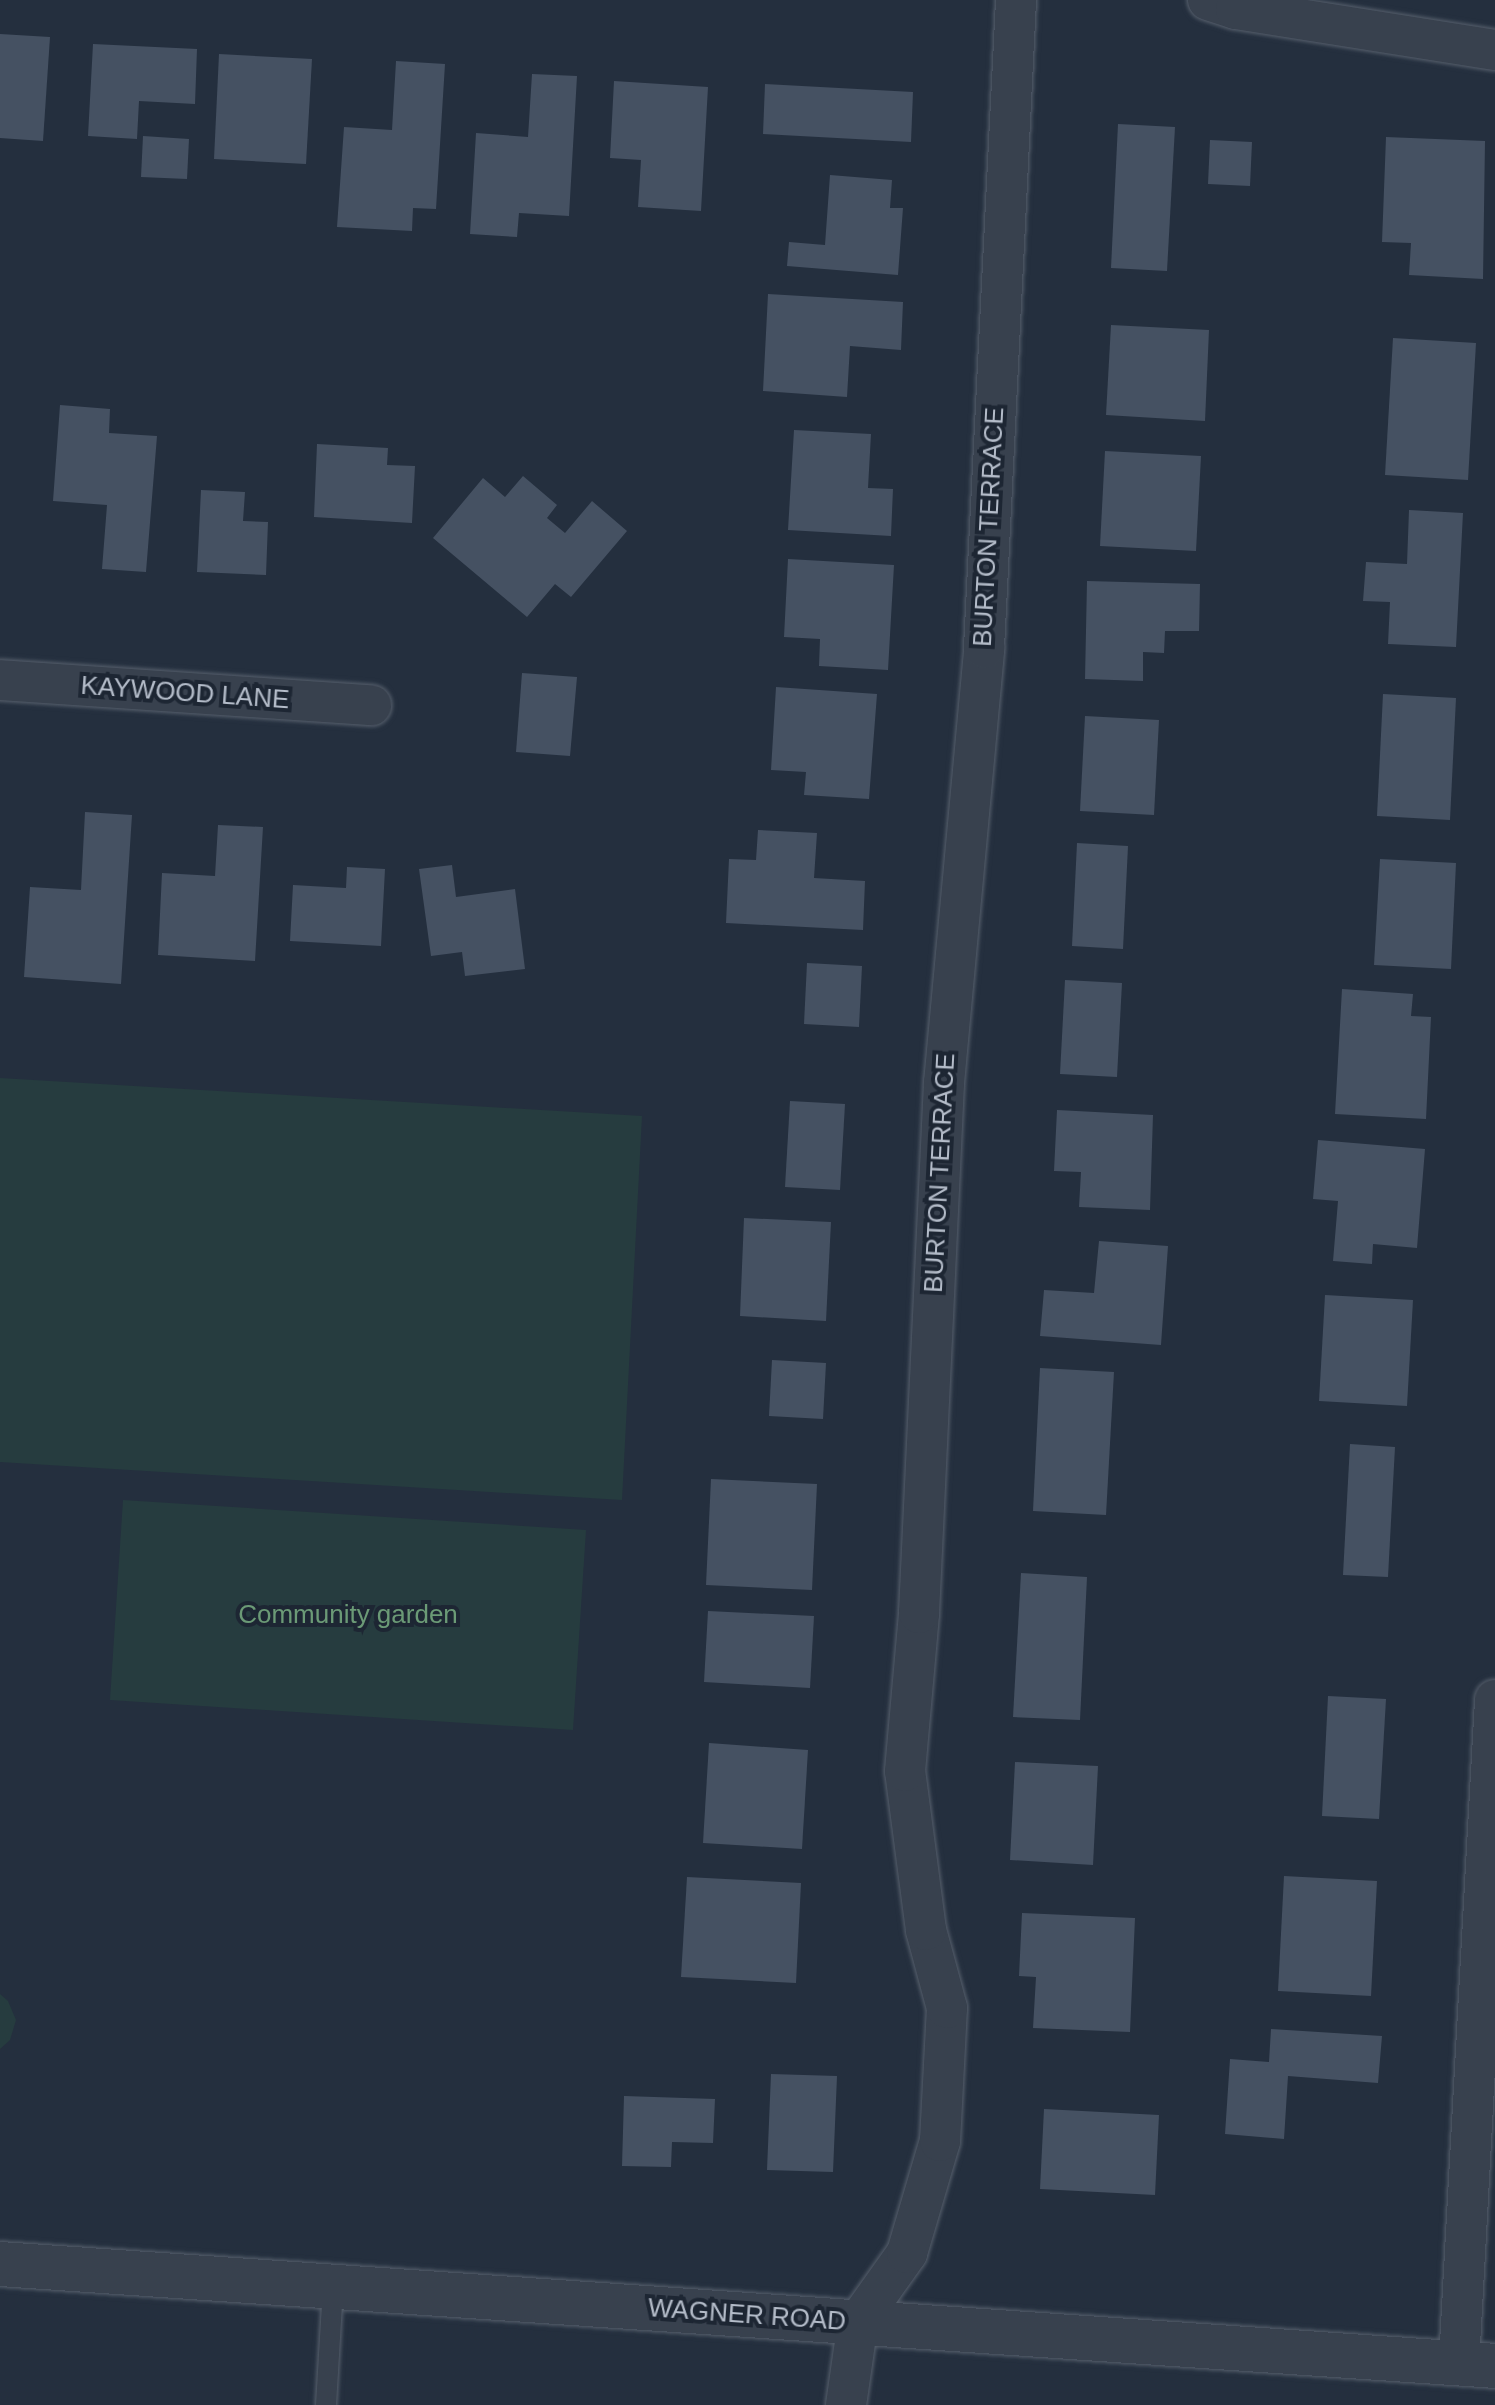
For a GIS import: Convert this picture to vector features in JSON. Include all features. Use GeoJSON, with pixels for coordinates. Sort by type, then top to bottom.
{"type":"FeatureCollection","features":[{"type":"Feature","properties":{"kind":"street","name":"BURTON TERRACE"},"geometry":{"type":"LineString","coordinates":[[858,2322],[887,2286],[907,2253],[940,2141],[947,2008],[926,1930],[905,1771],[919,1613],[944,1083],[984,648],[1016,0]]}},
{"type":"Feature","properties":{"kind":"street"},"geometry":{"type":"LineString","coordinates":[[1208,0],[1236,9],[1495,50]]}},
{"type":"Feature","properties":{"kind":"street","name":"KAYWOOD LANE"},"geometry":{"type":"LineString","coordinates":[[0,680],[371,705]]}},
{"type":"Feature","properties":{"kind":"street"},"geometry":{"type":"LineString","coordinates":[[1477,2364],[1495,1700]]}},
{"type":"Feature","properties":{"kind":"street","name":"WAGNER ROAD"},"geometry":{"type":"LineString","coordinates":[[0,2264],[1477,2364]]}},
{"type":"Feature","properties":{"kind":"street"},"geometry":{"type":"LineString","coordinates":[[846,2405],[858,2322]]}},
{"type":"Feature","properties":{"kind":"lane"},"geometry":{"type":"LineString","coordinates":[[326,2405],[333,2287]]}},
{"type":"Feature","properties":{"kind":"green space"},"geometry":{"type":"Polygon","coordinates":[[[0,1078],[642,1116],[622,1500],[0,1462],[0,1078]]]}},
{"type":"Feature","properties":{"kind":"green space","name":"Community garden"},"geometry":{"type":"Polygon","coordinates":[[[123,1500],[586,1530],[573,1730],[110,1700],[123,1500]]]}},
{"type":"Feature","properties":{"kind":"green space"},"geometry":{"type":"Polygon","coordinates":[[[0,1994],[8,2001],[16,2020],[10,2040],[0,2049],[0,1994]]]}},
{"type":"Feature","properties":{"kind":"building"},"geometry":{"type":"Polygon","coordinates":[[[0,34],[50,37],[43,141],[0,138],[0,34]]]}},
{"type":"Feature","properties":{"kind":"building"},"geometry":{"type":"Polygon","coordinates":[[[93,44],[197,49],[195,104],[139,101],[137,139],[88,136],[93,44]]]}},
{"type":"Feature","properties":{"kind":"building"},"geometry":{"type":"Polygon","coordinates":[[[219,54],[312,59],[306,164],[214,159],[219,54]]]}},
{"type":"Feature","properties":{"kind":"building"},"geometry":{"type":"Polygon","coordinates":[[[396,61],[445,64],[436,209],[413,208],[412,231],[337,227],[344,127],[392,130],[396,61]]]}},
{"type":"Feature","properties":{"kind":"building"},"geometry":{"type":"Polygon","coordinates":[[[532,74],[577,76],[569,216],[519,213],[517,237],[470,234],[476,133],[528,137],[532,74]]]}},
{"type":"Feature","properties":{"kind":"building"},"geometry":{"type":"Polygon","coordinates":[[[614,81],[708,87],[701,211],[638,207],[641,160],[610,158],[614,81]]]}},
{"type":"Feature","properties":{"kind":"building"},"geometry":{"type":"Polygon","coordinates":[[[765,84],[913,92],[911,142],[763,134],[765,84]]]}},
{"type":"Feature","properties":{"kind":"building"},"geometry":{"type":"Polygon","coordinates":[[[1118,124],[1175,127],[1167,271],[1111,268],[1118,124]]]}},
{"type":"Feature","properties":{"kind":"building"},"geometry":{"type":"Polygon","coordinates":[[[143,136],[189,139],[187,179],[141,177],[143,136]]]}},
{"type":"Feature","properties":{"kind":"building"},"geometry":{"type":"Polygon","coordinates":[[[1386,137],[1485,141],[1483,279],[1409,275],[1411,243],[1382,242],[1386,137]]]}},
{"type":"Feature","properties":{"kind":"building"},"geometry":{"type":"Polygon","coordinates":[[[1210,140],[1252,142],[1250,186],[1208,184],[1210,140]]]}},
{"type":"Feature","properties":{"kind":"building"},"geometry":{"type":"Polygon","coordinates":[[[830,175],[892,180],[890,208],[903,208],[898,275],[787,266],[789,242],[825,245],[830,175]]]}},
{"type":"Feature","properties":{"kind":"building"},"geometry":{"type":"Polygon","coordinates":[[[768,294],[903,302],[901,350],[850,346],[847,397],[763,391],[768,294]]]}},
{"type":"Feature","properties":{"kind":"building"},"geometry":{"type":"Polygon","coordinates":[[[1111,325],[1209,330],[1205,421],[1106,415],[1111,325]]]}},
{"type":"Feature","properties":{"kind":"building"},"geometry":{"type":"Polygon","coordinates":[[[1393,338],[1476,343],[1468,480],[1385,475],[1393,338]]]}},
{"type":"Feature","properties":{"kind":"building"},"geometry":{"type":"Polygon","coordinates":[[[60,405],[110,409],[109,433],[157,436],[146,572],[102,569],[107,505],[53,501],[60,405]]]}},
{"type":"Feature","properties":{"kind":"building"},"geometry":{"type":"Polygon","coordinates":[[[794,430],[871,434],[868,488],[893,489],[891,536],[788,530],[794,430]]]}},
{"type":"Feature","properties":{"kind":"building"},"geometry":{"type":"Polygon","coordinates":[[[317,444],[388,448],[387,465],[415,466],[412,523],[314,517],[317,444]]]}},
{"type":"Feature","properties":{"kind":"building"},"geometry":{"type":"Polygon","coordinates":[[[1105,451],[1201,456],[1196,551],[1100,546],[1105,451]]]}},
{"type":"Feature","properties":{"kind":"building"},"geometry":{"type":"Polygon","coordinates":[[[523,476],[557,505],[547,518],[565,533],[592,501],[627,531],[571,597],[555,584],[527,617],[433,538],[483,478],[505,497],[523,476]]]}},
{"type":"Feature","properties":{"kind":"building"},"geometry":{"type":"Polygon","coordinates":[[[201,490],[245,492],[243,521],[268,522],[266,575],[197,572],[201,490]]]}},
{"type":"Feature","properties":{"kind":"building"},"geometry":{"type":"Polygon","coordinates":[[[1409,510],[1463,513],[1456,647],[1388,644],[1390,602],[1363,601],[1366,562],[1407,564],[1409,510]]]}},
{"type":"Feature","properties":{"kind":"building"},"geometry":{"type":"Polygon","coordinates":[[[788,559],[894,565],[888,670],[819,666],[820,639],[784,637],[788,559]]]}},
{"type":"Feature","properties":{"kind":"building"},"geometry":{"type":"Polygon","coordinates":[[[1087,581],[1200,584],[1199,631],[1165,631],[1164,653],[1143,652],[1143,681],[1085,679],[1087,581]]]}},
{"type":"Feature","properties":{"kind":"building"},"geometry":{"type":"Polygon","coordinates":[[[522,673],[577,677],[570,756],[516,752],[522,673]]]}},
{"type":"Feature","properties":{"kind":"building"},"geometry":{"type":"Polygon","coordinates":[[[776,687],[877,694],[869,799],[804,795],[806,772],[771,770],[776,687]]]}},
{"type":"Feature","properties":{"kind":"building"},"geometry":{"type":"Polygon","coordinates":[[[1383,694],[1456,698],[1450,820],[1377,816],[1383,694]]]}},
{"type":"Feature","properties":{"kind":"building"},"geometry":{"type":"Polygon","coordinates":[[[1085,716],[1159,720],[1154,815],[1080,811],[1085,716]]]}},
{"type":"Feature","properties":{"kind":"building"},"geometry":{"type":"Polygon","coordinates":[[[85,812],[132,815],[121,984],[24,977],[30,887],[81,890],[85,812]]]}},
{"type":"Feature","properties":{"kind":"building"},"geometry":{"type":"Polygon","coordinates":[[[218,825],[263,827],[255,961],[158,955],[162,873],[215,876],[218,825]]]}},
{"type":"Feature","properties":{"kind":"building"},"geometry":{"type":"Polygon","coordinates":[[[758,830],[817,833],[814,878],[865,881],[863,930],[726,923],[729,859],[756,860],[758,830]]]}},
{"type":"Feature","properties":{"kind":"building"},"geometry":{"type":"Polygon","coordinates":[[[1077,843],[1128,846],[1123,949],[1072,946],[1077,843]]]}},
{"type":"Feature","properties":{"kind":"building"},"geometry":{"type":"Polygon","coordinates":[[[1380,859],[1456,863],[1451,969],[1374,965],[1380,859]]]}},
{"type":"Feature","properties":{"kind":"building"},"geometry":{"type":"Polygon","coordinates":[[[452,865],[456,897],[515,889],[525,969],[465,976],[462,952],[431,956],[419,869],[452,865]]]}},
{"type":"Feature","properties":{"kind":"building"},"geometry":{"type":"Polygon","coordinates":[[[347,867],[385,869],[381,946],[290,941],[293,885],[346,888],[347,867]]]}},
{"type":"Feature","properties":{"kind":"building"},"geometry":{"type":"Polygon","coordinates":[[[807,963],[862,966],[859,1027],[804,1024],[807,963]]]}},
{"type":"Feature","properties":{"kind":"building"},"geometry":{"type":"Polygon","coordinates":[[[1065,980],[1122,983],[1117,1077],[1060,1074],[1065,980]]]}},
{"type":"Feature","properties":{"kind":"building"},"geometry":{"type":"Polygon","coordinates":[[[1342,989],[1413,994],[1411,1016],[1431,1017],[1426,1119],[1335,1114],[1342,989]]]}},
{"type":"Feature","properties":{"kind":"building"},"geometry":{"type":"Polygon","coordinates":[[[790,1101],[845,1104],[840,1190],[785,1187],[790,1101]]]}},
{"type":"Feature","properties":{"kind":"building"},"geometry":{"type":"Polygon","coordinates":[[[1057,1110],[1153,1115],[1150,1210],[1079,1207],[1081,1172],[1054,1171],[1057,1110]]]}},
{"type":"Feature","properties":{"kind":"building"},"geometry":{"type":"Polygon","coordinates":[[[1318,1140],[1425,1149],[1417,1248],[1373,1244],[1372,1264],[1333,1261],[1338,1201],[1313,1199],[1318,1140]]]}},
{"type":"Feature","properties":{"kind":"building"},"geometry":{"type":"Polygon","coordinates":[[[744,1218],[831,1222],[826,1321],[740,1316],[744,1218]]]}},
{"type":"Feature","properties":{"kind":"building"},"geometry":{"type":"Polygon","coordinates":[[[1099,1241],[1168,1246],[1161,1345],[1040,1336],[1044,1290],[1094,1293],[1099,1241]]]}},
{"type":"Feature","properties":{"kind":"building"},"geometry":{"type":"Polygon","coordinates":[[[1325,1295],[1413,1300],[1407,1406],[1319,1401],[1325,1295]]]}},
{"type":"Feature","properties":{"kind":"building"},"geometry":{"type":"Polygon","coordinates":[[[772,1360],[826,1363],[823,1419],[769,1416],[772,1360]]]}},
{"type":"Feature","properties":{"kind":"building"},"geometry":{"type":"Polygon","coordinates":[[[1040,1368],[1114,1372],[1106,1515],[1033,1511],[1040,1368]]]}},
{"type":"Feature","properties":{"kind":"building"},"geometry":{"type":"Polygon","coordinates":[[[1350,1444],[1395,1447],[1388,1577],[1343,1575],[1350,1444]]]}},
{"type":"Feature","properties":{"kind":"building"},"geometry":{"type":"Polygon","coordinates":[[[711,1479],[817,1484],[812,1590],[706,1585],[711,1479]]]}},
{"type":"Feature","properties":{"kind":"building"},"geometry":{"type":"Polygon","coordinates":[[[1021,1573],[1087,1577],[1080,1720],[1013,1717],[1021,1573]]]}},
{"type":"Feature","properties":{"kind":"building"},"geometry":{"type":"Polygon","coordinates":[[[708,1611],[814,1616],[810,1688],[704,1682],[708,1611]]]}},
{"type":"Feature","properties":{"kind":"building"},"geometry":{"type":"Polygon","coordinates":[[[1328,1696],[1386,1699],[1379,1819],[1322,1816],[1328,1696]]]}},
{"type":"Feature","properties":{"kind":"building"},"geometry":{"type":"Polygon","coordinates":[[[709,1743],[808,1750],[802,1849],[703,1843],[709,1743]]]}},
{"type":"Feature","properties":{"kind":"building"},"geometry":{"type":"Polygon","coordinates":[[[1015,1762],[1098,1766],[1093,1865],[1010,1860],[1015,1762]]]}},
{"type":"Feature","properties":{"kind":"building"},"geometry":{"type":"Polygon","coordinates":[[[1284,1876],[1377,1881],[1371,1996],[1278,1991],[1284,1876]]]}},
{"type":"Feature","properties":{"kind":"building"},"geometry":{"type":"Polygon","coordinates":[[[687,1877],[801,1883],[796,1983],[681,1977],[687,1877]]]}},
{"type":"Feature","properties":{"kind":"building"},"geometry":{"type":"Polygon","coordinates":[[[1022,1913],[1135,1918],[1130,2032],[1033,2028],[1036,1977],[1019,1976],[1022,1913]]]}},
{"type":"Feature","properties":{"kind":"building"},"geometry":{"type":"Polygon","coordinates":[[[1271,2029],[1382,2036],[1378,2083],[1288,2076],[1284,2139],[1225,2134],[1230,2059],[1269,2062],[1271,2029]]]}},
{"type":"Feature","properties":{"kind":"building"},"geometry":{"type":"Polygon","coordinates":[[[771,2074],[837,2076],[833,2172],[767,2170],[771,2074]]]}},
{"type":"Feature","properties":{"kind":"building"},"geometry":{"type":"Polygon","coordinates":[[[624,2096],[715,2099],[713,2143],[672,2142],[671,2167],[622,2166],[624,2096]]]}},
{"type":"Feature","properties":{"kind":"building"},"geometry":{"type":"Polygon","coordinates":[[[1044,2109],[1159,2115],[1155,2195],[1040,2189],[1044,2109]]]}}]}
